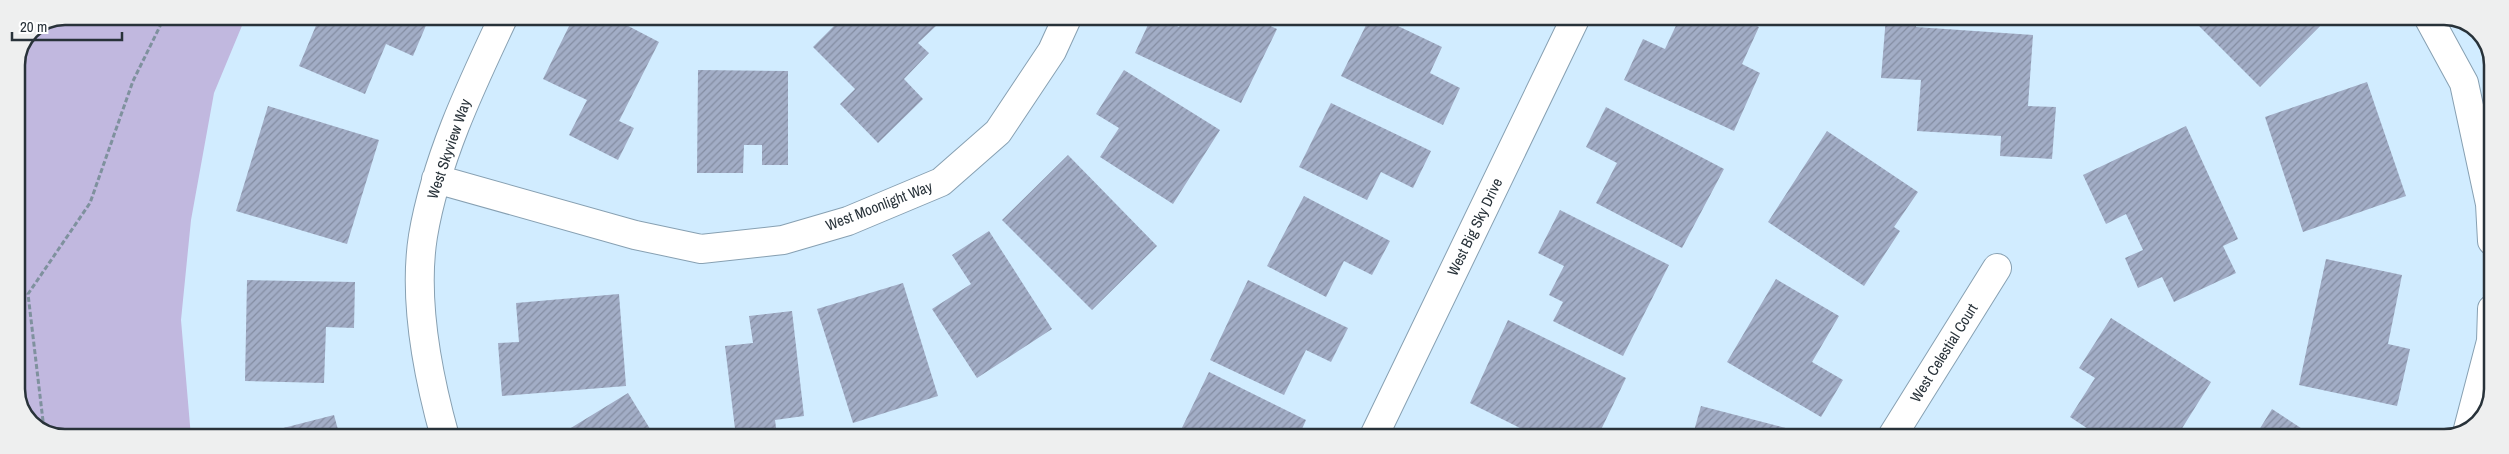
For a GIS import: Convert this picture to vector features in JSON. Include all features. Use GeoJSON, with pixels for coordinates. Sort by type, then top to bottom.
{"type":"FeatureCollection","features":[{"type":"Feature","properties":{"kind":"street","name":"West Skyview Way"},"geometry":{"type":"LineString","coordinates":[[443,429],[430,383],[420,284],[423,236],[436,179],[469,91],[500,25]]}},
{"type":"Feature","properties":{"kind":"street","name":"West Moonlight Way"},"geometry":{"type":"LineString","coordinates":[[436,179],[635,235],[701,249],[783,240],[848,221],[941,182],[998,132],[1052,51],[1064,25]]}},
{"type":"Feature","properties":{"kind":"street","name":"West Big Sky Drive"},"geometry":{"type":"LineString","coordinates":[[1377,429],[1572,25]]}},
{"type":"Feature","properties":{"kind":"street"},"geometry":{"type":"LineString","coordinates":[[2432,25],[2464,83],[2484,176]]}},
{"type":"Feature","properties":{"kind":"street","name":"West Celestial Court"},"geometry":{"type":"LineString","coordinates":[[1897,429],[1997,268]]}},
{"type":"Feature","properties":{"kind":"street"},"geometry":{"type":"LineString","coordinates":[[2471,418],[2484,368]]}},
{"type":"Feature","properties":{"kind":"path"},"geometry":{"type":"LineString","coordinates":[[43,422],[28,294],[90,203],[133,81],[161,25]]}},
{"type":"Feature","properties":{"kind":"shaded area"},"geometry":{"type":"Polygon","coordinates":[[[65,25],[242,25],[214,93],[191,220],[181,320],[190,429],[60,429],[45,424],[32,411],[25,391],[25,65],[28,50],[32,43],[50,28],[65,25]]]}},
{"type":"Feature","properties":{"kind":"building"},"geometry":{"type":"Polygon","coordinates":[[[316,25],[426,25],[413,56],[386,44],[365,94],[299,66],[316,25]]]}},
{"type":"Feature","properties":{"kind":"building"},"geometry":{"type":"Polygon","coordinates":[[[570,25],[626,25],[659,42],[619,121],[634,128],[618,160],[569,135],[587,100],[543,79],[570,25]]]}},
{"type":"Feature","properties":{"kind":"building"},"geometry":{"type":"Polygon","coordinates":[[[835,25],[937,25],[918,43],[929,53],[904,79],[923,99],[878,143],[840,104],[855,89],[813,47],[835,25]]]}},
{"type":"Feature","properties":{"kind":"building"},"geometry":{"type":"Polygon","coordinates":[[[1148,25],[1175,25],[1179,27],[1180,25],[1269,25],[1277,29],[1241,103],[1135,53],[1148,25]]]}},
{"type":"Feature","properties":{"kind":"building"},"geometry":{"type":"Polygon","coordinates":[[[1366,25],[1396,25],[1442,47],[1430,73],[1460,88],[1443,125],[1341,76],[1366,25]]]}},
{"type":"Feature","properties":{"kind":"building"},"geometry":{"type":"Polygon","coordinates":[[[1676,25],[1755,25],[1759,27],[1742,64],[1760,73],[1734,131],[1624,80],[1643,39],[1665,49],[1676,25]]]}},
{"type":"Feature","properties":{"kind":"building"},"geometry":{"type":"Polygon","coordinates":[[[1885,25],[1916,25],[1916,27],[2033,35],[2028,106],[2056,107],[2052,159],[2000,156],[2001,136],[1917,131],[1921,80],[1881,78],[1885,25]]]}},
{"type":"Feature","properties":{"kind":"building"},"geometry":{"type":"Polygon","coordinates":[[[2198,25],[2321,25],[2260,87],[2198,25]]]}},
{"type":"Feature","properties":{"kind":"building"},"geometry":{"type":"Polygon","coordinates":[[[698,70],[788,71],[788,165],[762,165],[762,145],[744,145],[743,173],[697,173],[698,70]]]}},
{"type":"Feature","properties":{"kind":"building"},"geometry":{"type":"Polygon","coordinates":[[[1124,70],[1220,130],[1173,204],[1100,157],[1119,128],[1096,114],[1124,70]]]}},
{"type":"Feature","properties":{"kind":"building"},"geometry":{"type":"Polygon","coordinates":[[[2367,82],[2406,196],[2303,232],[2265,117],[2367,82]]]}},
{"type":"Feature","properties":{"kind":"building"},"geometry":{"type":"Polygon","coordinates":[[[1331,103],[1431,151],[1413,188],[1381,172],[1367,200],[1299,167],[1331,103]]]}},
{"type":"Feature","properties":{"kind":"building"},"geometry":{"type":"Polygon","coordinates":[[[268,106],[379,140],[347,244],[236,211],[268,106]]]}},
{"type":"Feature","properties":{"kind":"building"},"geometry":{"type":"Polygon","coordinates":[[[1606,107],[1724,169],[1682,248],[1596,203],[1617,163],[1586,147],[1606,107]]]}},
{"type":"Feature","properties":{"kind":"building"},"geometry":{"type":"Polygon","coordinates":[[[2186,126],[2238,239],[2223,246],[2236,273],[2174,302],[2162,277],[2138,288],[2125,258],[2143,250],[2126,214],[2106,224],[2083,175],[2186,126]]]}},
{"type":"Feature","properties":{"kind":"building"},"geometry":{"type":"Polygon","coordinates":[[[1827,131],[1918,192],[1894,227],[1900,231],[1864,286],[1768,222],[1827,131]]]}},
{"type":"Feature","properties":{"kind":"building"},"geometry":{"type":"Polygon","coordinates":[[[1068,155],[1157,246],[1092,310],[1002,220],[1068,155]]]}},
{"type":"Feature","properties":{"kind":"building"},"geometry":{"type":"Polygon","coordinates":[[[1304,196],[1390,241],[1372,275],[1344,261],[1326,297],[1267,266],[1304,196]]]}},
{"type":"Feature","properties":{"kind":"building"},"geometry":{"type":"Polygon","coordinates":[[[1560,210],[1669,265],[1623,356],[1553,321],[1563,302],[1549,295],[1564,266],[1538,253],[1560,210]]]}},
{"type":"Feature","properties":{"kind":"building"},"geometry":{"type":"Polygon","coordinates":[[[989,231],[1052,329],[977,378],[932,309],[971,284],[952,255],[989,231]]]}},
{"type":"Feature","properties":{"kind":"building"},"geometry":{"type":"Polygon","coordinates":[[[2326,259],[2402,275],[2388,344],[2410,349],[2397,406],[2299,385],[2326,259]]]}},
{"type":"Feature","properties":{"kind":"building"},"geometry":{"type":"Polygon","coordinates":[[[1776,279],[1839,316],[1812,362],[1843,380],[1821,417],[1727,362],[1776,279]]]}},
{"type":"Feature","properties":{"kind":"building"},"geometry":{"type":"Polygon","coordinates":[[[247,280],[355,282],[354,328],[326,327],[324,383],[245,381],[247,280]]]}},
{"type":"Feature","properties":{"kind":"building"},"geometry":{"type":"Polygon","coordinates":[[[1248,280],[1348,328],[1331,362],[1306,350],[1284,395],[1210,360],[1248,280]]]}},
{"type":"Feature","properties":{"kind":"building"},"geometry":{"type":"Polygon","coordinates":[[[903,283],[938,396],[853,423],[817,309],[903,283]]]}},
{"type":"Feature","properties":{"kind":"building"},"geometry":{"type":"Polygon","coordinates":[[[619,294],[626,386],[502,396],[498,343],[519,342],[516,303],[619,294]]]}},
{"type":"Feature","properties":{"kind":"building"},"geometry":{"type":"Polygon","coordinates":[[[792,311],[804,416],[775,420],[776,429],[735,429],[725,346],[753,343],[749,316],[792,311]]]}},
{"type":"Feature","properties":{"kind":"building"},"geometry":{"type":"Polygon","coordinates":[[[2111,318],[2211,382],[2182,429],[2088,429],[2070,417],[2095,378],[2079,368],[2111,318]]]}},
{"type":"Feature","properties":{"kind":"building"},"geometry":{"type":"Polygon","coordinates":[[[1508,320],[1626,378],[1601,429],[1522,429],[1470,403],[1508,320]]]}},
{"type":"Feature","properties":{"kind":"building"},"geometry":{"type":"Polygon","coordinates":[[[1209,372],[1306,420],[1302,429],[1181,429],[1209,372]]]}},
{"type":"Feature","properties":{"kind":"building"},"geometry":{"type":"Polygon","coordinates":[[[628,393],[650,429],[569,429],[628,393]]]}},
{"type":"Feature","properties":{"kind":"building"},"geometry":{"type":"Polygon","coordinates":[[[1701,406],[1789,429],[1695,429],[1701,406]]]}},
{"type":"Feature","properties":{"kind":"building"},"geometry":{"type":"Polygon","coordinates":[[[2272,409],[2302,429],[2260,429],[2272,409]]]}},
{"type":"Feature","properties":{"kind":"building"},"geometry":{"type":"Polygon","coordinates":[[[334,415],[338,429],[279,429],[334,415]]]}}]}
